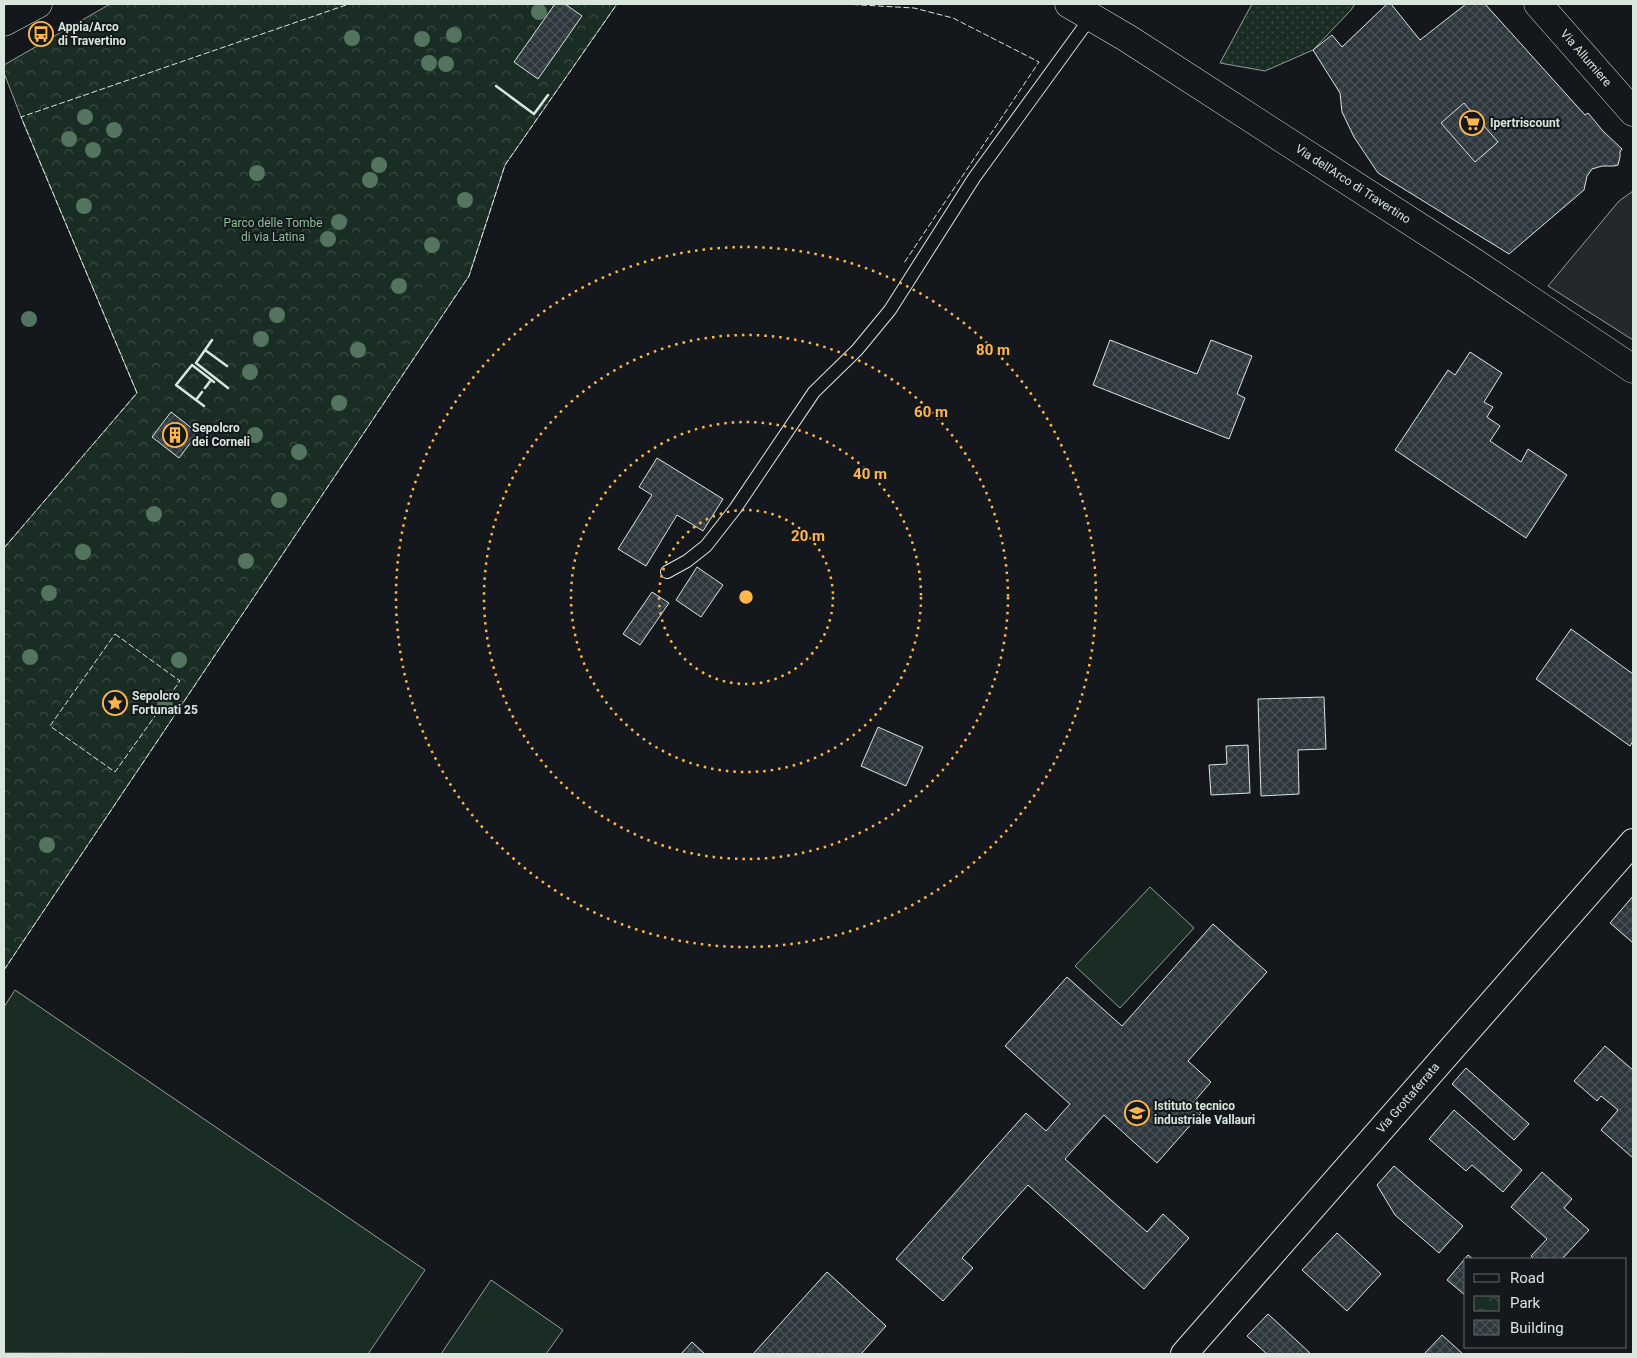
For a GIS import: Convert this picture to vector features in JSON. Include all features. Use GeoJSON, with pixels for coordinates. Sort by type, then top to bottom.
{"type":"FeatureCollection","features":[{"type":"Feature","properties":{"kind":"main road"},"geometry":{"type":"LineString","coordinates":[[4,22],[38,4]]}},
{"type":"Feature","properties":{"kind":"main road","name":"Via Allumiere"},"geometry":{"type":"LineString","coordinates":[[1538,4],[1633,112]]}},
{"type":"Feature","properties":{"kind":"main road","name":"Via dell'Arco di Travertino"},"geometry":{"type":"LineString","coordinates":[[1075,7],[1127,38],[1467,257],[1633,369]]}},
{"type":"Feature","properties":{"kind":"street","name":"Via Grottaferrata"},"geometry":{"type":"LineString","coordinates":[[1184,1354],[1633,842]]}},
{"type":"Feature","properties":{"kind":"lane"},"geometry":{"type":"LineString","coordinates":[[667,572],[687,561],[706,546],[740,502],[814,392],[857,350],[890,310],[974,178],[1075,7]]}},
{"type":"Feature","properties":{"kind":"green space","name":"Parco delle Tombe di via Latina"},"geometry":{"type":"Polygon","coordinates":[[[110,4],[617,4],[505,165],[469,276],[4,970],[4,548],[137,393],[21,117],[4,73],[4,65],[110,4]]]}},
{"type":"Feature","properties":{"kind":"green space"},"geometry":{"type":"Polygon","coordinates":[[[1252,4],[1355,4],[1313,50],[1265,71],[1220,63],[1252,4]]]}},
{"type":"Feature","properties":{"kind":"green space"},"geometry":{"type":"Polygon","coordinates":[[[1150,887],[1194,928],[1120,1008],[1075,966],[1150,887]]]}},
{"type":"Feature","properties":{"kind":"green space"},"geometry":{"type":"Polygon","coordinates":[[[15,990],[425,1270],[368,1354],[4,1353],[4,1007],[15,990]]]}},
{"type":"Feature","properties":{"kind":"green space"},"geometry":{"type":"Polygon","coordinates":[[[491,1280],[563,1330],[546,1354],[441,1354],[491,1280]]]}},
{"type":"Feature","properties":{"kind":"shaded area"},"geometry":{"type":"Polygon","coordinates":[[[1633,191],[1633,340],[1548,286],[1619,201],[1633,191]]]}},
{"type":"Feature","properties":{"kind":"building"},"geometry":{"type":"Polygon","coordinates":[[[555,4],[565,4],[582,16],[538,79],[514,62],[555,4]]]}},
{"type":"Feature","properties":{"kind":"building","name":"Ipertriscount"},"geometry":{"type":"Polygon","coordinates":[[[1387,4],[1391,4],[1420,40],[1466,4],[1485,4],[1585,115],[1588,113],[1622,149],[1618,165],[1592,169],[1587,176],[1584,190],[1509,254],[1378,173],[1354,137],[1342,112],[1340,93],[1313,50],[1332,35],[1342,47],[1387,4]]]}},
{"type":"Feature","properties":{"kind":"building"},"geometry":{"type":"Polygon","coordinates":[[[1464,103],[1498,142],[1475,162],[1441,123],[1464,103]]]}},
{"type":"Feature","properties":{"kind":"building"},"geometry":{"type":"Polygon","coordinates":[[[1110,340],[1197,374],[1211,340],[1252,356],[1237,394],[1245,398],[1229,439],[1093,385],[1110,340]]]}},
{"type":"Feature","properties":{"kind":"building"},"geometry":{"type":"Polygon","coordinates":[[[1470,352],[1502,373],[1484,402],[1493,407],[1487,417],[1500,426],[1490,441],[1521,462],[1528,449],[1567,475],[1526,538],[1395,450],[1448,370],[1455,375],[1470,352]]]}},
{"type":"Feature","properties":{"kind":"building","name":"Sepolcro dei Corneli"},"geometry":{"type":"Polygon","coordinates":[[[171,412],[198,433],[179,458],[152,437],[171,412]]]}},
{"type":"Feature","properties":{"kind":"building"},"geometry":{"type":"Polygon","coordinates":[[[657,458],[723,499],[703,531],[677,515],[646,566],[618,549],[652,495],[639,487],[657,458]]]}},
{"type":"Feature","properties":{"kind":"building"},"geometry":{"type":"Polygon","coordinates":[[[697,567],[723,585],[701,617],[676,600],[697,567]]]}},
{"type":"Feature","properties":{"kind":"building"},"geometry":{"type":"Polygon","coordinates":[[[652,592],[669,603],[640,645],[623,634],[652,592]]]}},
{"type":"Feature","properties":{"kind":"building"},"geometry":{"type":"Polygon","coordinates":[[[1571,629],[1633,674],[1633,741],[1630,746],[1536,679],[1571,629]]]}},
{"type":"Feature","properties":{"kind":"building"},"geometry":{"type":"Polygon","coordinates":[[[1324,697],[1326,749],[1298,750],[1299,794],[1261,796],[1258,699],[1324,697]]]}},
{"type":"Feature","properties":{"kind":"building"},"geometry":{"type":"Polygon","coordinates":[[[878,727],[923,747],[906,786],[861,766],[878,727]]]}},
{"type":"Feature","properties":{"kind":"building"},"geometry":{"type":"Polygon","coordinates":[[[1248,745],[1250,793],[1211,795],[1209,765],[1227,764],[1226,746],[1248,745]]]}},
{"type":"Feature","properties":{"kind":"building"},"geometry":{"type":"Polygon","coordinates":[[[1633,896],[1633,943],[1610,923],[1633,896]]]}},
{"type":"Feature","properties":{"kind":"building"},"geometry":{"type":"Polygon","coordinates":[[[1213,924],[1267,972],[1188,1061],[1211,1082],[1192,1104],[1201,1113],[1157,1163],[1104,1115],[1065,1159],[1147,1232],[1163,1214],[1189,1238],[1144,1289],[1028,1185],[962,1258],[973,1268],[943,1301],[896,1259],[1026,1113],[1046,1131],[1070,1104],[1005,1046],[1067,977],[1122,1026],[1213,924]]]}},
{"type":"Feature","properties":{"kind":"building"},"geometry":{"type":"Polygon","coordinates":[[[1605,1046],[1633,1070],[1633,1158],[1601,1130],[1618,1110],[1601,1096],[1597,1101],[1574,1081],[1605,1046]]]}},
{"type":"Feature","properties":{"kind":"building"},"geometry":{"type":"Polygon","coordinates":[[[1466,1068],[1529,1124],[1514,1140],[1452,1084],[1466,1068]]]}},
{"type":"Feature","properties":{"kind":"building"},"geometry":{"type":"Polygon","coordinates":[[[1454,1110],[1522,1170],[1503,1192],[1472,1165],[1466,1171],[1429,1139],[1454,1110]]]}},
{"type":"Feature","properties":{"kind":"building"},"geometry":{"type":"Polygon","coordinates":[[[1394,1166],[1463,1226],[1439,1253],[1395,1215],[1377,1185],[1394,1166]]]}},
{"type":"Feature","properties":{"kind":"building"},"geometry":{"type":"Polygon","coordinates":[[[1542,1172],[1572,1199],[1564,1208],[1589,1230],[1563,1258],[1533,1258],[1531,1256],[1547,1239],[1511,1207],[1542,1172]]]}},
{"type":"Feature","properties":{"kind":"building"},"geometry":{"type":"Polygon","coordinates":[[[1337,1233],[1381,1274],[1347,1311],[1302,1270],[1337,1233]]]}},
{"type":"Feature","properties":{"kind":"building"},"geometry":{"type":"Polygon","coordinates":[[[1464,1260],[1464,1294],[1447,1280],[1464,1260]]]}},
{"type":"Feature","properties":{"kind":"building"},"geometry":{"type":"Polygon","coordinates":[[[827,1272],[886,1326],[861,1354],[753,1354],[827,1272]]]}},
{"type":"Feature","properties":{"kind":"building"},"geometry":{"type":"Polygon","coordinates":[[[1268,1314],[1311,1354],[1267,1354],[1247,1336],[1268,1314]]]}},
{"type":"Feature","properties":{"kind":"building"},"geometry":{"type":"Polygon","coordinates":[[[1442,1335],[1463,1354],[1424,1354],[1442,1335]]]}},
{"type":"Feature","properties":{"kind":"building"},"geometry":{"type":"Polygon","coordinates":[[[692,1342],[705,1354],[681,1354],[692,1342]]]}},
{"type":"Feature","properties":{"kind":"fence"},"geometry":{"type":"LineString","coordinates":[[4,548],[137,393],[21,117],[349,4]]}},
{"type":"Feature","properties":{"kind":"fence"},"geometry":{"type":"LineString","coordinates":[[4,970],[469,276],[505,165],[617,4]]}},
{"type":"Feature","properties":{"kind":"fence"},"geometry":{"type":"LineString","coordinates":[[844,4],[914,8],[953,18],[1039,62],[904,263]]}},
{"type":"Feature","properties":{"kind":"fence"},"geometry":{"type":"LineString","coordinates":[[115,634],[180,681],[115,772],[50,726],[115,634]]}},
{"type":"Feature","properties":{"kind":"wall"},"geometry":{"type":"LineString","coordinates":[[496,86],[534,114],[548,95]]}},
{"type":"Feature","properties":{"kind":"wall"},"geometry":{"type":"LineString","coordinates":[[212,340],[196,363],[228,388]]}},
{"type":"Feature","properties":{"kind":"wall"},"geometry":{"type":"LineString","coordinates":[[205,350],[227,366]]}},
{"type":"Feature","properties":{"kind":"wall"},"geometry":{"type":"LineString","coordinates":[[204,406],[176,385],[192,365],[214,382]]}},
{"type":"Feature","properties":{"kind":"wall"},"geometry":{"type":"LineString","coordinates":[[205,388],[211,380]]}},
{"type":"Feature","properties":{"kind":"wall"},"geometry":{"type":"LineString","coordinates":[[196,400],[202,392]]}},
{"type":"Feature","properties":{"kind":"place","name":"Appia/Arco di Travertino"},"geometry":{"type":"Point","coordinates":[41,34]}},
{"type":"Feature","properties":{"kind":"place","name":"Ipertriscount"},"geometry":{"type":"Point","coordinates":[1472,123]}},
{"type":"Feature","properties":{"kind":"place","name":"Sepolcro dei Corneli"},"geometry":{"type":"Point","coordinates":[175,435]}},
{"type":"Feature","properties":{"kind":"place","name":"Sepolcro Fortunati 25"},"geometry":{"type":"Point","coordinates":[115,703]}},
{"type":"Feature","properties":{"kind":"place","name":"Istituto tecnico industriale Vallauri"},"geometry":{"type":"Point","coordinates":[1137,1113]}}]}
